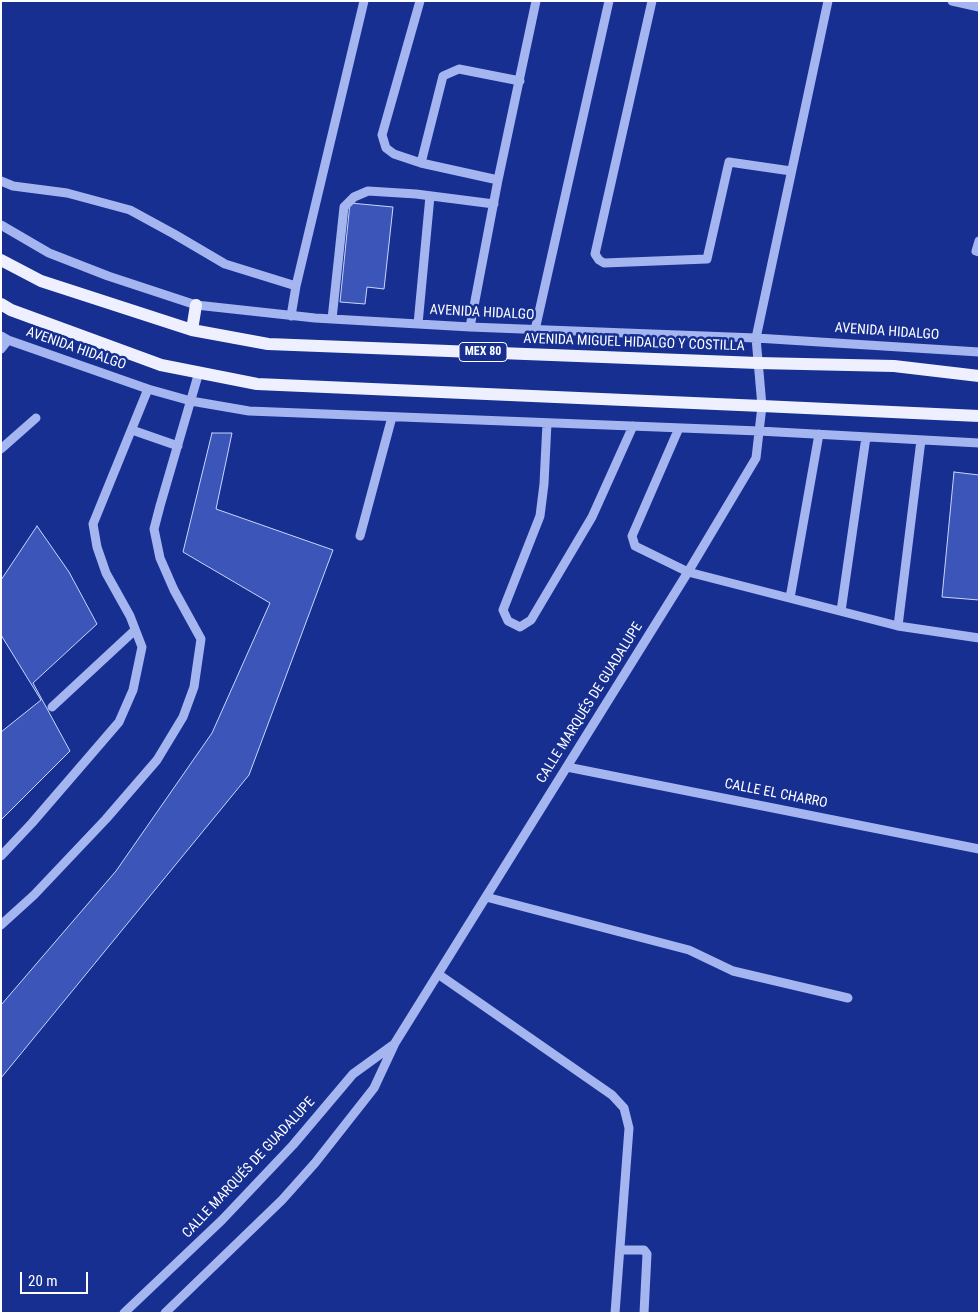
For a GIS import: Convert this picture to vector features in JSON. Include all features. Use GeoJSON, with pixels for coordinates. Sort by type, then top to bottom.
{"type":"FeatureCollection","features":[{"type":"Feature","properties":{"kind":"main road","name":"AVENIDA MIGUEL HIDALGO Y COSTILLA"},"geometry":{"type":"LineString","coordinates":[[1,260],[41,282],[192,330],[268,344],[758,363],[894,366],[979,376]]}},
{"type":"Feature","properties":{"kind":"main road"},"geometry":{"type":"LineString","coordinates":[[1,304],[11,310],[161,364],[257,384],[979,416]]}},
{"type":"Feature","properties":{"kind":"main road"},"geometry":{"type":"LineString","coordinates":[[192,330],[196,305]]}},
{"type":"Feature","properties":{"kind":"street"},"geometry":{"type":"LineString","coordinates":[[291,316],[296,286],[364,1]]}},
{"type":"Feature","properties":{"kind":"street"},"geometry":{"type":"LineString","coordinates":[[420,1],[382,135],[386,148],[394,154],[422,164],[498,180]]}},
{"type":"Feature","properties":{"kind":"street"},"geometry":{"type":"LineString","coordinates":[[470,327],[498,180],[536,1]]}},
{"type":"Feature","properties":{"kind":"street"},"geometry":{"type":"LineString","coordinates":[[536,330],[609,1]]}},
{"type":"Feature","properties":{"kind":"street"},"geometry":{"type":"LineString","coordinates":[[652,1],[595,254],[599,260],[604,263],[707,259],[729,162],[791,172]]}},
{"type":"Feature","properties":{"kind":"street","name":"CALLE MARQUÉS DE GUADALUPE"},"geometry":{"type":"LineString","coordinates":[[165,1313],[282,1200],[315,1163],[374,1088],[395,1043],[688,572],[756,458],[762,406],[756,338],[828,1]]}},
{"type":"Feature","properties":{"kind":"street"},"geometry":{"type":"LineString","coordinates":[[952,1],[979,7]]}},
{"type":"Feature","properties":{"kind":"street"},"geometry":{"type":"LineString","coordinates":[[422,164],[442,76],[459,69],[520,81]]}},
{"type":"Feature","properties":{"kind":"street"},"geometry":{"type":"LineString","coordinates":[[1,180],[13,186],[67,193],[130,210],[225,264],[296,286]]}},
{"type":"Feature","properties":{"kind":"street"},"geometry":{"type":"LineString","coordinates":[[332,319],[344,207],[354,197],[368,191],[416,194],[494,204]]}},
{"type":"Feature","properties":{"kind":"street"},"geometry":{"type":"LineString","coordinates":[[418,324],[430,196]]}},
{"type":"Feature","properties":{"kind":"street","name":"AVENIDA HIDALGO"},"geometry":{"type":"LineString","coordinates":[[1,225],[49,253],[108,276],[196,305],[332,319],[536,330],[756,338],[979,352]]}},
{"type":"Feature","properties":{"kind":"street"},"geometry":{"type":"LineString","coordinates":[[979,241],[976,251],[979,252]]}},
{"type":"Feature","properties":{"kind":"street"},"geometry":{"type":"LineString","coordinates":[[1,349],[5,338]]}},
{"type":"Feature","properties":{"kind":"street","name":"AVENIDA HIDALGO"},"geometry":{"type":"LineString","coordinates":[[5,338],[148,389],[191,401],[249,411],[759,431],[979,443]]}},
{"type":"Feature","properties":{"kind":"street"},"geometry":{"type":"LineString","coordinates":[[1,925],[34,894],[119,804],[157,760],[183,717],[194,686],[201,639],[174,590],[160,558],[154,530],[199,372]]}},
{"type":"Feature","properties":{"kind":"street"},"geometry":{"type":"LineString","coordinates":[[1,856],[119,722],[133,690],[142,648],[130,616],[106,573],[97,547],[93,524],[148,389]]}},
{"type":"Feature","properties":{"kind":"street"},"geometry":{"type":"LineString","coordinates":[[360,536],[392,417]]}},
{"type":"Feature","properties":{"kind":"street"},"geometry":{"type":"LineString","coordinates":[[1,449],[36,418]]}},
{"type":"Feature","properties":{"kind":"street"},"geometry":{"type":"LineString","coordinates":[[547,423],[544,484],[540,516],[503,610],[508,621],[520,627],[531,620],[592,517],[633,426]]}},
{"type":"Feature","properties":{"kind":"street"},"geometry":{"type":"LineString","coordinates":[[680,428],[632,536],[635,546],[688,572],[898,626],[979,638]]}},
{"type":"Feature","properties":{"kind":"street"},"geometry":{"type":"LineString","coordinates":[[132,430],[178,446]]}},
{"type":"Feature","properties":{"kind":"street"},"geometry":{"type":"LineString","coordinates":[[790,598],[818,434]]}},
{"type":"Feature","properties":{"kind":"street"},"geometry":{"type":"LineString","coordinates":[[841,611],[866,437]]}},
{"type":"Feature","properties":{"kind":"street"},"geometry":{"type":"LineString","coordinates":[[898,626],[920,440]]}},
{"type":"Feature","properties":{"kind":"street"},"geometry":{"type":"LineString","coordinates":[[52,707],[136,630]]}},
{"type":"Feature","properties":{"kind":"street","name":"CALLE EL CHARRO"},"geometry":{"type":"LineString","coordinates":[[567,767],[979,849]]}},
{"type":"Feature","properties":{"kind":"street"},"geometry":{"type":"LineString","coordinates":[[486,898],[689,950],[734,972],[848,998]]}},
{"type":"Feature","properties":{"kind":"street"},"geometry":{"type":"LineString","coordinates":[[438,974],[612,1095],[624,1108],[629,1128],[615,1313]]}},
{"type":"Feature","properties":{"kind":"street","name":"CALLE MARQUÉS DE GUADALUPE"},"geometry":{"type":"LineString","coordinates":[[124,1313],[222,1220],[293,1145],[353,1074],[395,1043]]}},
{"type":"Feature","properties":{"kind":"street"},"geometry":{"type":"LineString","coordinates":[[620,1250],[644,1250],[647,1254],[644,1313]]}},
{"type":"Feature","properties":{"kind":"building"},"geometry":{"type":"Polygon","coordinates":[[[350,203],[393,207],[384,289],[367,287],[365,304],[340,302],[350,203]]]}},
{"type":"Feature","properties":{"kind":"building"},"geometry":{"type":"Polygon","coordinates":[[[212,433],[232,433],[216,509],[333,550],[249,775],[1,1078],[1,1005],[116,871],[212,733],[270,603],[183,552],[212,433]]]}},
{"type":"Feature","properties":{"kind":"building"},"geometry":{"type":"Polygon","coordinates":[[[954,472],[979,475],[979,600],[942,597],[954,472]]]}},
{"type":"Feature","properties":{"kind":"building"},"geometry":{"type":"Polygon","coordinates":[[[37,526],[69,572],[97,624],[33,683],[70,751],[1,820],[1,732],[41,700],[1,635],[1,580],[37,526]]]}}]}
